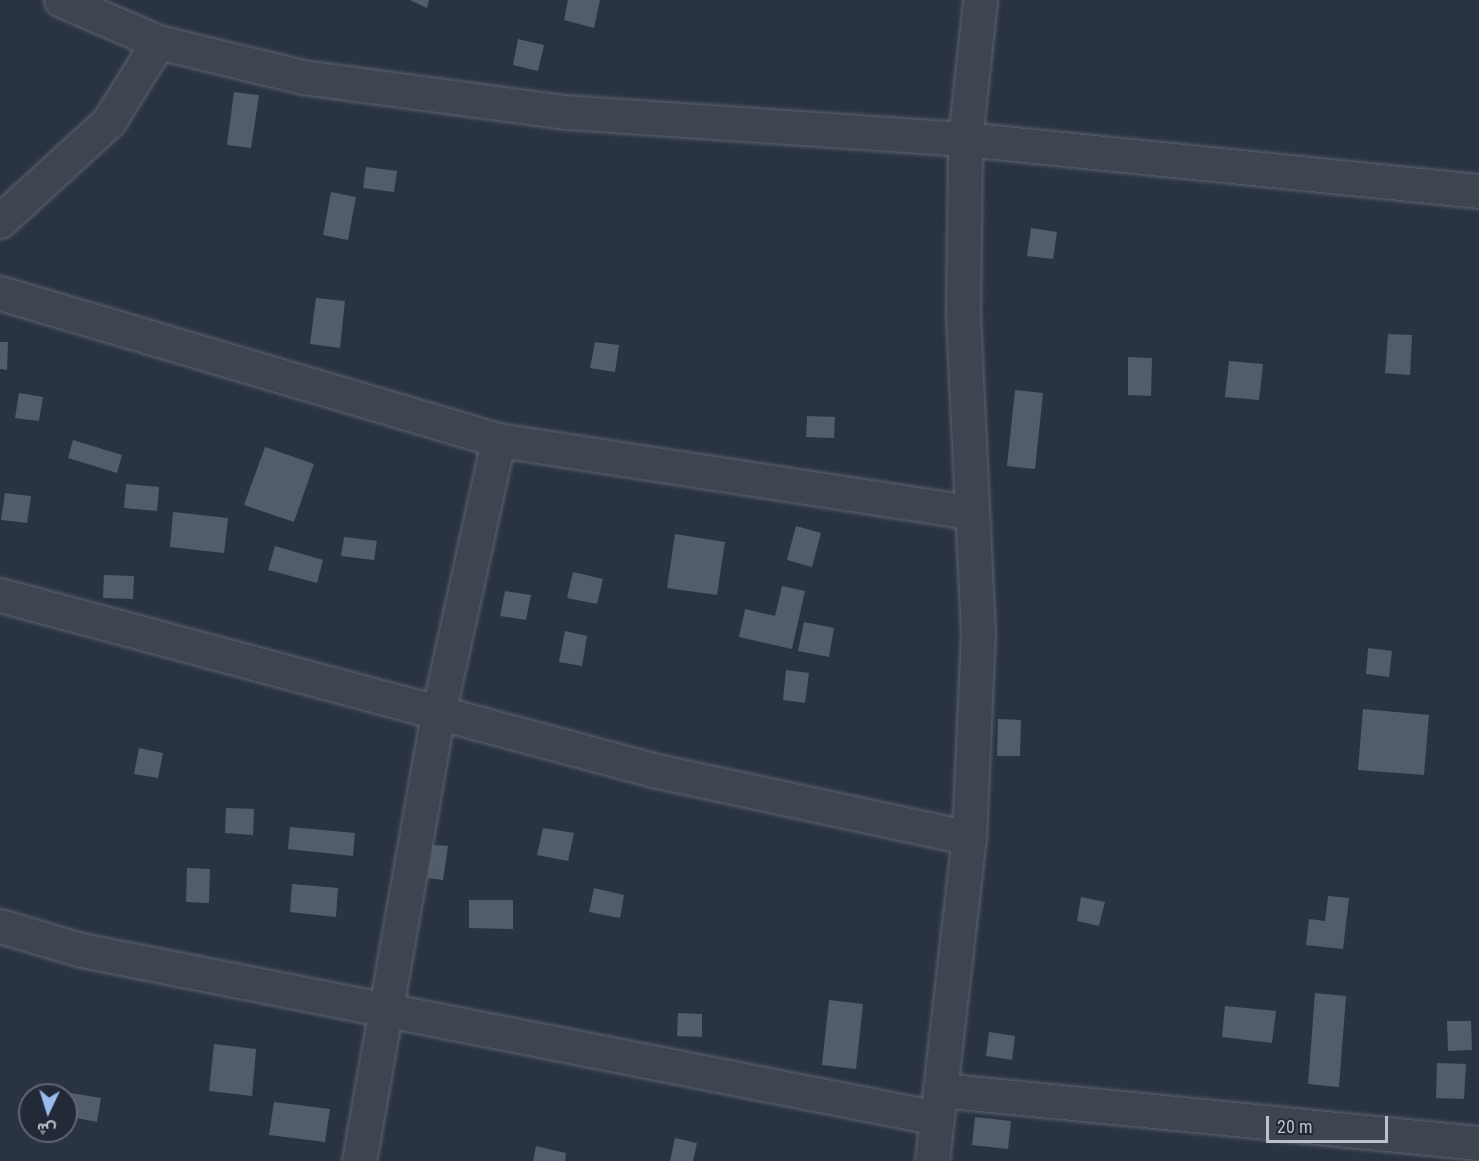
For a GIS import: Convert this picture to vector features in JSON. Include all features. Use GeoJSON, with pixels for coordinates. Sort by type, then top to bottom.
{"type":"FeatureCollection","features":[{"type":"Feature","properties":{"kind":"street"},"geometry":{"type":"LineString","coordinates":[[61,0],[159,42],[303,76],[566,112],[965,139],[1479,191]]}},
{"type":"Feature","properties":{"kind":"street"},"geometry":{"type":"LineString","coordinates":[[932,1161],[969,838],[978,634],[963,311],[965,139],[980,0]]}},
{"type":"Feature","properties":{"kind":"street"},"geometry":{"type":"LineString","coordinates":[[0,221],[109,121],[159,42]]}},
{"type":"Feature","properties":{"kind":"street"},"geometry":{"type":"LineString","coordinates":[[0,293],[498,440],[971,512]]}},
{"type":"Feature","properties":{"kind":"street"},"geometry":{"type":"LineString","coordinates":[[359,1161],[438,714],[498,440]]}},
{"type":"Feature","properties":{"kind":"street"},"geometry":{"type":"LineString","coordinates":[[0,595],[653,770],[969,838]]}},
{"type":"Feature","properties":{"kind":"street"},"geometry":{"type":"LineString","coordinates":[[0,926],[81,950],[385,1010],[939,1104],[1479,1143]]}},
{"type":"Feature","properties":{"kind":"building"},"geometry":{"type":"Polygon","coordinates":[[[410,0],[429,0],[427,8],[410,0]]]}},
{"type":"Feature","properties":{"kind":"building"},"geometry":{"type":"Polygon","coordinates":[[[568,0],[600,0],[594,28],[564,20],[568,0]]]}},
{"type":"Feature","properties":{"kind":"building"},"geometry":{"type":"Polygon","coordinates":[[[518,39],[544,45],[538,71],[513,65],[518,39]]]}},
{"type":"Feature","properties":{"kind":"building"},"geometry":{"type":"Polygon","coordinates":[[[234,92],[259,95],[251,148],[227,145],[234,92]]]}},
{"type":"Feature","properties":{"kind":"building"},"geometry":{"type":"Polygon","coordinates":[[[366,167],[397,171],[394,192],[363,188],[366,167]]]}},
{"type":"Feature","properties":{"kind":"building"},"geometry":{"type":"Polygon","coordinates":[[[331,192],[356,197],[348,240],[323,235],[331,192]]]}},
{"type":"Feature","properties":{"kind":"building"},"geometry":{"type":"Polygon","coordinates":[[[1031,228],[1057,232],[1053,259],[1027,256],[1031,228]]]}},
{"type":"Feature","properties":{"kind":"building"},"geometry":{"type":"Polygon","coordinates":[[[316,298],[345,301],[340,348],[310,344],[316,298]]]}},
{"type":"Feature","properties":{"kind":"building"},"geometry":{"type":"Polygon","coordinates":[[[1388,334],[1412,335],[1410,375],[1385,373],[1388,334]]]}},
{"type":"Feature","properties":{"kind":"building"},"geometry":{"type":"Polygon","coordinates":[[[0,342],[8,342],[7,370],[0,369],[0,342]]]}},
{"type":"Feature","properties":{"kind":"building"},"geometry":{"type":"Polygon","coordinates":[[[595,342],[619,345],[615,372],[590,368],[595,342]]]}},
{"type":"Feature","properties":{"kind":"building"},"geometry":{"type":"Polygon","coordinates":[[[1128,357],[1152,358],[1151,396],[1128,395],[1128,357]]]}},
{"type":"Feature","properties":{"kind":"building"},"geometry":{"type":"Polygon","coordinates":[[[1229,361],[1263,364],[1259,400],[1225,397],[1229,361]]]}},
{"type":"Feature","properties":{"kind":"building"},"geometry":{"type":"Polygon","coordinates":[[[1015,390],[1043,393],[1035,469],[1007,466],[1015,390]]]}},
{"type":"Feature","properties":{"kind":"building"},"geometry":{"type":"Polygon","coordinates":[[[19,393],[43,397],[39,421],[15,418],[19,393]]]}},
{"type":"Feature","properties":{"kind":"building"},"geometry":{"type":"Polygon","coordinates":[[[807,416],[835,417],[834,438],[806,437],[807,416]]]}},
{"type":"Feature","properties":{"kind":"building"},"geometry":{"type":"Polygon","coordinates":[[[73,440],[122,455],[117,473],[68,458],[73,440]]]}},
{"type":"Feature","properties":{"kind":"building"},"geometry":{"type":"Polygon","coordinates":[[[265,447],[314,464],[294,522],[244,505],[265,447]]]}},
{"type":"Feature","properties":{"kind":"building"},"geometry":{"type":"Polygon","coordinates":[[[126,484],[159,487],[157,511],[124,508],[126,484]]]}},
{"type":"Feature","properties":{"kind":"building"},"geometry":{"type":"Polygon","coordinates":[[[5,493],[31,496],[27,523],[1,520],[5,493]]]}},
{"type":"Feature","properties":{"kind":"building"},"geometry":{"type":"Polygon","coordinates":[[[173,512],[228,518],[224,553],[170,547],[173,512]]]}},
{"type":"Feature","properties":{"kind":"building"},"geometry":{"type":"Polygon","coordinates":[[[796,526],[821,533],[812,567],[787,560],[796,526]]]}},
{"type":"Feature","properties":{"kind":"building"},"geometry":{"type":"Polygon","coordinates":[[[675,534],[725,542],[717,595],[667,588],[675,534]]]}},
{"type":"Feature","properties":{"kind":"building"},"geometry":{"type":"Polygon","coordinates":[[[344,537],[377,541],[374,560],[341,556],[344,537]]]}},
{"type":"Feature","properties":{"kind":"building"},"geometry":{"type":"Polygon","coordinates":[[[275,546],[323,560],[317,583],[268,570],[275,546]]]}},
{"type":"Feature","properties":{"kind":"building"},"geometry":{"type":"Polygon","coordinates":[[[573,572],[603,579],[597,604],[567,598],[573,572]]]}},
{"type":"Feature","properties":{"kind":"building"},"geometry":{"type":"Polygon","coordinates":[[[104,575],[134,576],[133,599],[103,598],[104,575]]]}},
{"type":"Feature","properties":{"kind":"building"},"geometry":{"type":"Polygon","coordinates":[[[782,586],[805,591],[792,649],[739,637],[745,609],[775,616],[782,586]]]}},
{"type":"Feature","properties":{"kind":"building"},"geometry":{"type":"Polygon","coordinates":[[[505,591],[531,595],[526,620],[500,616],[505,591]]]}},
{"type":"Feature","properties":{"kind":"building"},"geometry":{"type":"Polygon","coordinates":[[[804,622],[834,628],[829,657],[798,651],[804,622]]]}},
{"type":"Feature","properties":{"kind":"building"},"geometry":{"type":"Polygon","coordinates":[[[565,631],[587,636],[582,666],[559,662],[565,631]]]}},
{"type":"Feature","properties":{"kind":"building"},"geometry":{"type":"Polygon","coordinates":[[[1368,648],[1392,651],[1389,677],[1366,674],[1368,648]]]}},
{"type":"Feature","properties":{"kind":"building"},"geometry":{"type":"Polygon","coordinates":[[[786,670],[809,673],[805,703],[783,700],[786,670]]]}},
{"type":"Feature","properties":{"kind":"building"},"geometry":{"type":"Polygon","coordinates":[[[1363,709],[1429,715],[1424,775],[1358,770],[1363,709]]]}},
{"type":"Feature","properties":{"kind":"building"},"geometry":{"type":"Polygon","coordinates":[[[998,719],[1021,720],[1020,756],[997,756],[998,719]]]}},
{"type":"Feature","properties":{"kind":"building"},"geometry":{"type":"Polygon","coordinates":[[[139,748],[163,753],[158,778],[134,774],[139,748]]]}},
{"type":"Feature","properties":{"kind":"building"},"geometry":{"type":"Polygon","coordinates":[[[226,808],[254,809],[253,835],[225,833],[226,808]]]}},
{"type":"Feature","properties":{"kind":"building"},"geometry":{"type":"Polygon","coordinates":[[[290,827],[355,833],[353,856],[288,849],[290,827]]]}},
{"type":"Feature","properties":{"kind":"building"},"geometry":{"type":"Polygon","coordinates":[[[543,828],[574,833],[568,861],[537,855],[543,828]]]}},
{"type":"Feature","properties":{"kind":"building"},"geometry":{"type":"Polygon","coordinates":[[[433,845],[448,846],[443,880],[428,878],[433,845]]]}},
{"type":"Feature","properties":{"kind":"building"},"geometry":{"type":"Polygon","coordinates":[[[187,868],[210,869],[209,903],[186,902],[187,868]]]}},
{"type":"Feature","properties":{"kind":"building"},"geometry":{"type":"Polygon","coordinates":[[[292,884],[338,888],[336,917],[290,912],[292,884]]]}},
{"type":"Feature","properties":{"kind":"building"},"geometry":{"type":"Polygon","coordinates":[[[594,888],[624,895],[620,918],[589,912],[594,888]]]}},
{"type":"Feature","properties":{"kind":"building"},"geometry":{"type":"Polygon","coordinates":[[[1328,896],[1349,898],[1343,949],[1306,945],[1309,919],[1325,921],[1328,896]]]}},
{"type":"Feature","properties":{"kind":"building"},"geometry":{"type":"Polygon","coordinates":[[[1081,897],[1105,902],[1099,926],[1077,921],[1081,897]]]}},
{"type":"Feature","properties":{"kind":"building"},"geometry":{"type":"Polygon","coordinates":[[[469,900],[513,900],[513,929],[469,928],[469,900]]]}},
{"type":"Feature","properties":{"kind":"building"},"geometry":{"type":"Polygon","coordinates":[[[1315,993],[1346,996],[1339,1087],[1308,1084],[1315,993]]]}},
{"type":"Feature","properties":{"kind":"building"},"geometry":{"type":"Polygon","coordinates":[[[829,1000],[863,1004],[856,1069],[822,1065],[829,1000]]]}},
{"type":"Feature","properties":{"kind":"building"},"geometry":{"type":"Polygon","coordinates":[[[1225,1006],[1276,1011],[1272,1043],[1222,1037],[1225,1006]]]}},
{"type":"Feature","properties":{"kind":"building"},"geometry":{"type":"Polygon","coordinates":[[[678,1013],[702,1014],[702,1037],[677,1036],[678,1013]]]}},
{"type":"Feature","properties":{"kind":"building"},"geometry":{"type":"Polygon","coordinates":[[[1447,1021],[1471,1021],[1472,1050],[1448,1051],[1447,1021]]]}},
{"type":"Feature","properties":{"kind":"building"},"geometry":{"type":"Polygon","coordinates":[[[989,1032],[1015,1036],[1012,1060],[986,1056],[989,1032]]]}},
{"type":"Feature","properties":{"kind":"building"},"geometry":{"type":"Polygon","coordinates":[[[214,1044],[256,1049],[252,1096],[209,1091],[214,1044]]]}},
{"type":"Feature","properties":{"kind":"building"},"geometry":{"type":"Polygon","coordinates":[[[1437,1063],[1466,1064],[1464,1099],[1436,1098],[1437,1063]]]}},
{"type":"Feature","properties":{"kind":"building"},"geometry":{"type":"Polygon","coordinates":[[[78,1094],[101,1098],[97,1122],[78,1118],[78,1094]]]}},
{"type":"Feature","properties":{"kind":"building"},"geometry":{"type":"Polygon","coordinates":[[[274,1102],[330,1109],[325,1142],[269,1135],[274,1102]]]}},
{"type":"Feature","properties":{"kind":"building"},"geometry":{"type":"Polygon","coordinates":[[[975,1117],[1011,1121],[1008,1149],[972,1145],[975,1117]]]}},
{"type":"Feature","properties":{"kind":"building"},"geometry":{"type":"Polygon","coordinates":[[[675,1138],[697,1143],[693,1161],[670,1161],[675,1138]]]}},
{"type":"Feature","properties":{"kind":"building"},"geometry":{"type":"Polygon","coordinates":[[[536,1146],[566,1153],[565,1161],[533,1161],[536,1146]]]}}]}
